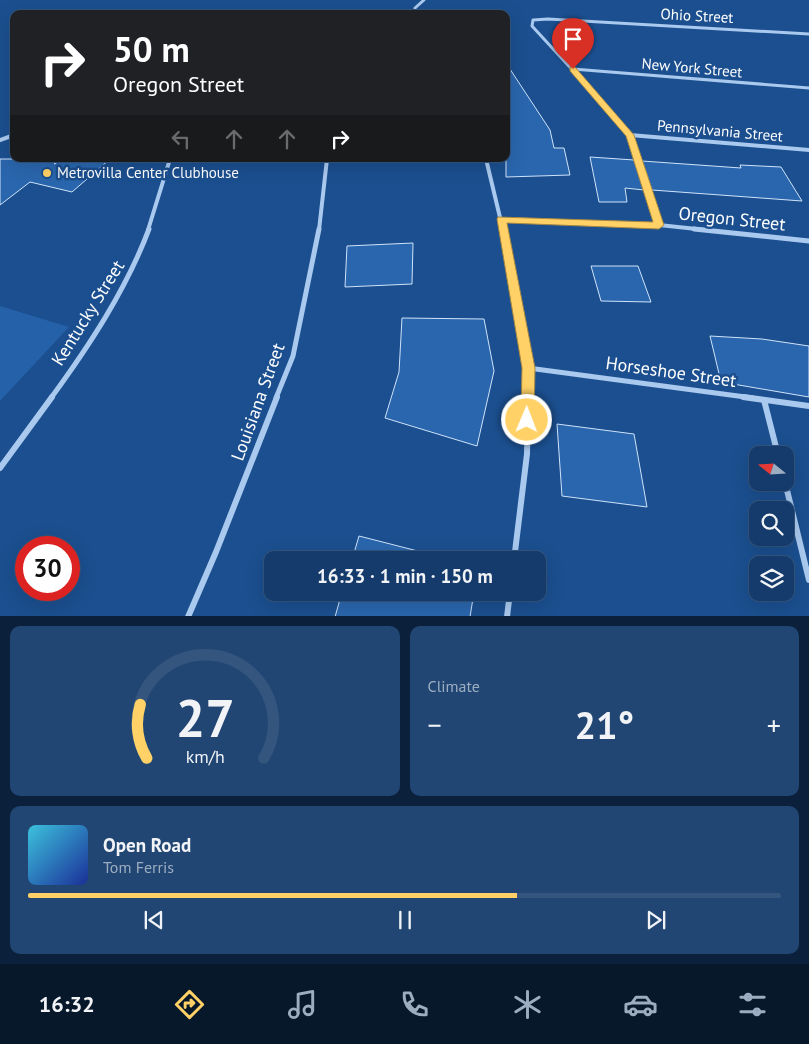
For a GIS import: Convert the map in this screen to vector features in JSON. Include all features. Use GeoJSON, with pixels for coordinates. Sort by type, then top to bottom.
{"type":"FeatureCollection","features":[{"type":"Feature","properties":{"kind":"street"},"geometry":{"type":"LineString","coordinates":[[416,10],[424,0]]}},
{"type":"Feature","properties":{"kind":"street","name":"Ohio Street"},"geometry":{"type":"LineString","coordinates":[[659,225],[630,135],[573,69],[532,26],[533,20],[548,19],[809,34]]}},
{"type":"Feature","properties":{"kind":"street","name":"New York Street"},"geometry":{"type":"LineString","coordinates":[[573,69],[809,88]]}},
{"type":"Feature","properties":{"kind":"street","name":"Pennsylvania Street"},"geometry":{"type":"LineString","coordinates":[[630,135],[809,150]]}},
{"type":"Feature","properties":{"kind":"street","name":"Kentucky Street"},"geometry":{"type":"LineString","coordinates":[[0,468],[42,411],[105,317],[136,260],[159,202],[169,162]]}},
{"type":"Feature","properties":{"kind":"street","name":"Louisiana Street"},"geometry":{"type":"LineString","coordinates":[[188,616],[216,552],[294,356],[317,244],[327,162]]}},
{"type":"Feature","properties":{"kind":"street"},"geometry":{"type":"LineString","coordinates":[[487,162],[502,219],[528,368],[527,454],[515,551]]}},
{"type":"Feature","properties":{"kind":"street","name":"Oregon Street"},"geometry":{"type":"LineString","coordinates":[[502,219],[659,225],[809,240]]}},
{"type":"Feature","properties":{"kind":"street","name":"Horseshoe Street"},"geometry":{"type":"LineString","coordinates":[[528,368],[809,406]]}},
{"type":"Feature","properties":{"kind":"street"},"geometry":{"type":"LineString","coordinates":[[764,400],[776,446]]}},
{"type":"Feature","properties":{"kind":"street"},"geometry":{"type":"LineString","coordinates":[[787,491],[809,580]]}},
{"type":"Feature","properties":{"kind":"street"},"geometry":{"type":"LineString","coordinates":[[507,616],[509,601]]}},
{"type":"Feature","properties":{"kind":"shaded area"},"geometry":{"type":"Polygon","coordinates":[[[0,306],[69,327],[0,401],[0,306]]]}},
{"type":"Feature","properties":{"kind":"building"},"geometry":{"type":"Polygon","coordinates":[[[510,69],[550,130],[554,148],[564,148],[570,175],[506,177],[506,162],[510,162],[510,69]]]}},
{"type":"Feature","properties":{"kind":"building"},"geometry":{"type":"Polygon","coordinates":[[[590,157],[634,160],[644,190],[625,188],[627,202],[599,202],[590,157]]]}},
{"type":"Feature","properties":{"kind":"building","name":"Metrovilla Center Clubhouse"},"geometry":{"type":"Polygon","coordinates":[[[0,159],[10,159],[10,162],[57,162],[54,164],[58,162],[107,162],[72,192],[30,182],[0,205],[0,159]]]}},
{"type":"Feature","properties":{"kind":"building"},"geometry":{"type":"Polygon","coordinates":[[[642,161],[741,168],[740,165],[781,167],[802,201],[652,190],[642,161]]]}},
{"type":"Feature","properties":{"kind":"building"},"geometry":{"type":"Polygon","coordinates":[[[413,243],[412,284],[345,287],[347,246],[413,243]]]}},
{"type":"Feature","properties":{"kind":"building"},"geometry":{"type":"Polygon","coordinates":[[[591,266],[638,266],[651,302],[601,301],[591,266]]]}},
{"type":"Feature","properties":{"kind":"building"},"geometry":{"type":"Polygon","coordinates":[[[402,318],[484,319],[494,371],[477,446],[385,418],[399,372],[402,318]]]}},
{"type":"Feature","properties":{"kind":"building"},"geometry":{"type":"Polygon","coordinates":[[[710,336],[762,339],[809,346],[809,397],[721,382],[710,336]]]}},
{"type":"Feature","properties":{"kind":"building"},"geometry":{"type":"Polygon","coordinates":[[[557,424],[634,434],[647,507],[562,496],[557,424]]]}},
{"type":"Feature","properties":{"kind":"building"},"geometry":{"type":"Polygon","coordinates":[[[359,536],[418,551],[355,551],[359,536]]]}},
{"type":"Feature","properties":{"kind":"building"},"geometry":{"type":"Polygon","coordinates":[[[339,601],[473,601],[470,616],[335,616],[339,601]]]}},
{"type":"Feature","properties":{"kind":"place","name":"Metrovilla Center Clubhouse"},"geometry":{"type":"Point","coordinates":[47,173]}},
{"type":"Feature","properties":{"kind":"route"},"geometry":{"type":"LineString","coordinates":[[527,420],[528,368],[502,219],[659,225],[630,135],[573,69]]}}]}
